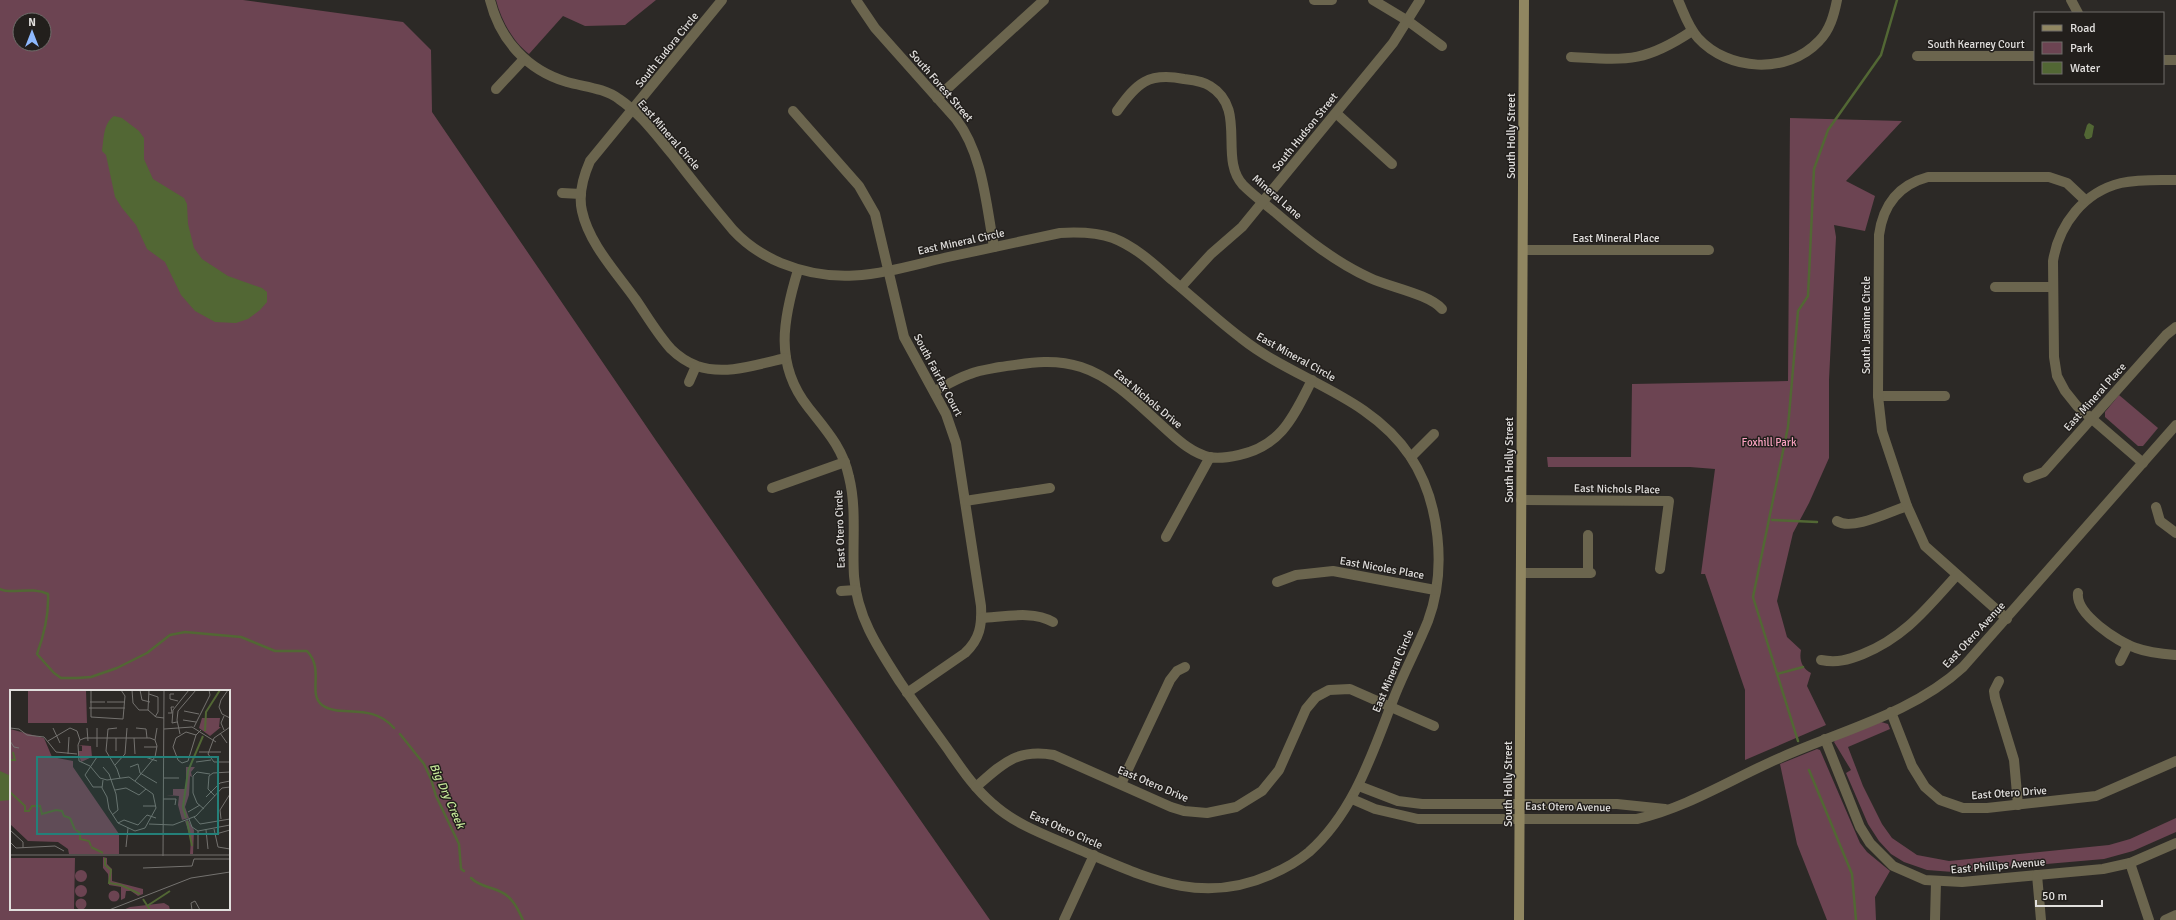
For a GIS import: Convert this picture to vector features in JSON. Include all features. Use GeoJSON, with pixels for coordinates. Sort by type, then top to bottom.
{"type":"FeatureCollection","features":[{"type":"Feature","properties":{"kind":"main road","name":"South Holly Street"},"geometry":{"type":"LineString","coordinates":[[1519,920],[1524,0]]}},
{"type":"Feature","properties":{"kind":"street","name":"East Mineral Circle"},"geometry":{"type":"LineString","coordinates":[[490,0],[502,31],[524,59],[557,78],[612,94],[634,110],[735,232],[757,250],[798,270],[832,277],[860,275],[888,271],[1060,233],[1086,232],[1097,234],[1128,245],[1142,254],[1242,339],[1263,354],[1363,409],[1384,426],[1411,457],[1428,497],[1436,529],[1438,550],[1435,590],[1428,621],[1359,786],[1352,798]]}},
{"type":"Feature","properties":{"kind":"street","name":"South Eudora Circle"},"geometry":{"type":"LineString","coordinates":[[722,0],[634,110],[590,161],[585,172],[581,194],[582,211],[584,220],[604,254],[666,343],[680,357],[696,366],[717,370],[728,370],[786,358]]}},
{"type":"Feature","properties":{"kind":"street","name":"South Forest Street"},"geometry":{"type":"LineString","coordinates":[[856,0],[875,28],[962,127],[976,156],[994,247]]}},
{"type":"Feature","properties":{"kind":"street"},"geometry":{"type":"LineString","coordinates":[[937,98],[1044,0]]}},
{"type":"Feature","properties":{"kind":"street"},"geometry":{"type":"LineString","coordinates":[[1314,0],[1332,0]]}},
{"type":"Feature","properties":{"kind":"street"},"geometry":{"type":"LineString","coordinates":[[1373,0],[1408,21],[1442,46]]}},
{"type":"Feature","properties":{"kind":"street","name":"South Hudson Street"},"geometry":{"type":"LineString","coordinates":[[1181,287],[1211,254],[1242,227],[1337,114],[1393,43],[1420,0]]}},
{"type":"Feature","properties":{"kind":"street"},"geometry":{"type":"LineString","coordinates":[[1678,0],[1692,31],[1713,51],[1735,61],[1756,64],[1784,62],[1801,56],[1819,41],[1831,22],[1837,0]]}},
{"type":"Feature","properties":{"kind":"street"},"geometry":{"type":"LineString","coordinates":[[2071,0],[2077,12]]}},
{"type":"Feature","properties":{"kind":"street"},"geometry":{"type":"LineString","coordinates":[[1571,57],[1619,59],[1640,57],[1662,49],[1692,31]]}},
{"type":"Feature","properties":{"kind":"street","name":"South Kearney Court"},"geometry":{"type":"LineString","coordinates":[[1917,56],[2034,56]]}},
{"type":"Feature","properties":{"kind":"street"},"geometry":{"type":"LineString","coordinates":[[496,89],[524,59]]}},
{"type":"Feature","properties":{"kind":"street"},"geometry":{"type":"LineString","coordinates":[[2164,60],[2176,60]]}},
{"type":"Feature","properties":{"kind":"street","name":"Mineral Lane"},"geometry":{"type":"LineString","coordinates":[[1117,111],[1132,90],[1148,79],[1168,76],[1210,86],[1223,98],[1228,108],[1231,120],[1234,164],[1238,178],[1308,241],[1341,262],[1376,281],[1429,299],[1442,309]]}},
{"type":"Feature","properties":{"kind":"street","name":"South Fairfax Court"},"geometry":{"type":"LineString","coordinates":[[793,111],[860,186],[868,201],[878,224],[904,337],[935,391],[946,414],[956,443],[982,618],[980,632],[972,646],[955,661],[907,692]]}},
{"type":"Feature","properties":{"kind":"street"},"geometry":{"type":"LineString","coordinates":[[1337,114],[1392,164]]}},
{"type":"Feature","properties":{"kind":"street","name":"South Jasmine Circle"},"geometry":{"type":"LineString","coordinates":[[2007,619],[1925,546],[1907,506],[1882,431],[1878,396],[1879,235],[1884,211],[1899,190],[1918,180],[1928,177],[2049,177],[2067,184],[2085,200]]}},
{"type":"Feature","properties":{"kind":"street"},"geometry":{"type":"LineString","coordinates":[[2143,463],[2071,399],[2057,376],[2054,358],[2053,287],[2055,249],[2066,224],[2085,200],[2096,193],[2120,184],[2139,181],[2176,180]]}},
{"type":"Feature","properties":{"kind":"street"},"geometry":{"type":"LineString","coordinates":[[562,193],[581,194]]}},
{"type":"Feature","properties":{"kind":"street","name":"East Mineral Place"},"geometry":{"type":"LineString","coordinates":[[1523,250],[1710,250]]}},
{"type":"Feature","properties":{"kind":"street","name":"East Otero Circle"},"geometry":{"type":"LineString","coordinates":[[798,270],[786,318],[784,338],[786,358],[791,377],[801,398],[836,442],[845,462],[853,500],[856,590],[863,618],[872,637],[907,692],[976,787],[994,806],[1015,820],[1141,875],[1176,886],[1202,889],[1235,886],[1263,878],[1304,856],[1333,827],[1352,798]]}},
{"type":"Feature","properties":{"kind":"street"},"geometry":{"type":"LineString","coordinates":[[1995,287],[2053,287]]}},
{"type":"Feature","properties":{"kind":"street","name":"East Mineral Place"},"geometry":{"type":"LineString","coordinates":[[2028,478],[2044,472],[2176,327]]}},
{"type":"Feature","properties":{"kind":"street","name":"East Nichols Drive"},"geometry":{"type":"LineString","coordinates":[[935,391],[978,371],[1034,362],[1049,361],[1072,364],[1104,377],[1183,444],[1210,457],[1227,458],[1243,454],[1273,440],[1290,423],[1312,380]]}},
{"type":"Feature","properties":{"kind":"street"},"geometry":{"type":"LineString","coordinates":[[689,382],[696,366]]}},
{"type":"Feature","properties":{"kind":"street"},"geometry":{"type":"LineString","coordinates":[[1878,396],[1945,396]]}},
{"type":"Feature","properties":{"kind":"street","name":"East Otero Avenue"},"geometry":{"type":"LineString","coordinates":[[1352,798],[1375,809],[1408,818],[1636,819],[1650,816],[1689,800],[1781,757],[1913,703],[1949,679],[2007,619],[2176,425]]}},
{"type":"Feature","properties":{"kind":"street"},"geometry":{"type":"LineString","coordinates":[[1411,457],[1434,434]]}},
{"type":"Feature","properties":{"kind":"street"},"geometry":{"type":"LineString","coordinates":[[1166,537],[1210,457]]}},
{"type":"Feature","properties":{"kind":"street"},"geometry":{"type":"LineString","coordinates":[[772,488],[845,462]]}},
{"type":"Feature","properties":{"kind":"street"},"geometry":{"type":"LineString","coordinates":[[965,501],[1050,488]]}},
{"type":"Feature","properties":{"kind":"street","name":"East Nichols Place"},"geometry":{"type":"LineString","coordinates":[[1521,500],[1669,502],[1660,569]]}},
{"type":"Feature","properties":{"kind":"street"},"geometry":{"type":"LineString","coordinates":[[1837,521],[1842,524],[1857,524],[1907,506]]}},
{"type":"Feature","properties":{"kind":"street"},"geometry":{"type":"LineString","coordinates":[[2156,507],[2160,521],[2176,532]]}},
{"type":"Feature","properties":{"kind":"street"},"geometry":{"type":"LineString","coordinates":[[1521,573],[1590,573],[1588,535]]}},
{"type":"Feature","properties":{"kind":"street","name":"East Nicoles Place"},"geometry":{"type":"LineString","coordinates":[[1277,582],[1296,575],[1333,571],[1435,590]]}},
{"type":"Feature","properties":{"kind":"street"},"geometry":{"type":"LineString","coordinates":[[1821,660],[1839,662],[1880,647],[1893,639],[1915,622],[1957,575]]}},
{"type":"Feature","properties":{"kind":"street"},"geometry":{"type":"LineString","coordinates":[[841,591],[856,590]]}},
{"type":"Feature","properties":{"kind":"street"},"geometry":{"type":"LineString","coordinates":[[2078,593],[2078,601],[2086,614],[2114,637],[2128,645],[2147,651],[2176,655]]}},
{"type":"Feature","properties":{"kind":"street"},"geometry":{"type":"LineString","coordinates":[[982,618],[1033,616],[1046,618],[1052,622]]}},
{"type":"Feature","properties":{"kind":"street"},"geometry":{"type":"LineString","coordinates":[[2120,661],[2128,645]]}},
{"type":"Feature","properties":{"kind":"street"},"geometry":{"type":"LineString","coordinates":[[1121,784],[1170,680],[1177,671],[1184,667]]}},
{"type":"Feature","properties":{"kind":"street"},"geometry":{"type":"LineString","coordinates":[[1999,681],[1994,691],[1995,698],[2014,760],[2018,805]]}},
{"type":"Feature","properties":{"kind":"street","name":"East Otero Drive"},"geometry":{"type":"LineString","coordinates":[[976,787],[1011,759],[1020,755],[1041,752],[1054,755],[1184,811],[1207,814],[1226,810],[1250,800],[1269,784],[1279,770],[1306,709],[1322,693],[1336,689],[1350,689],[1434,726]]}},
{"type":"Feature","properties":{"kind":"street","name":"East Otero Drive"},"geometry":{"type":"LineString","coordinates":[[1891,712],[1912,766],[1925,787],[1933,795],[1950,804],[1963,808],[2018,805],[2096,796],[2176,761]]}},
{"type":"Feature","properties":{"kind":"street","name":"East Phillips Avenue"},"geometry":{"type":"LineString","coordinates":[[1825,740],[1860,827],[1870,843],[1892,866],[1906,874],[1936,882],[1962,882],[2103,869],[2130,863],[2176,843]]}},
{"type":"Feature","properties":{"kind":"street","name":"East Otero Avenue"},"geometry":{"type":"LineString","coordinates":[[1359,786],[1385,797],[1410,803],[1617,804],[1665,809]]}},
{"type":"Feature","properties":{"kind":"street"},"geometry":{"type":"LineString","coordinates":[[1064,920],[1094,855]]}},
{"type":"Feature","properties":{"kind":"street"},"geometry":{"type":"LineString","coordinates":[[2130,863],[2149,920]]}},
{"type":"Feature","properties":{"kind":"street"},"geometry":{"type":"LineString","coordinates":[[2037,875],[2041,920]]}},
{"type":"Feature","properties":{"kind":"street"},"geometry":{"type":"LineString","coordinates":[[1935,920],[1936,882]]}},
{"type":"Feature","properties":{"kind":"street"},"geometry":{"type":"LineString","coordinates":[[2165,920],[2176,915]]}},
{"type":"Feature","properties":{"kind":"green space"},"geometry":{"type":"Polygon","coordinates":[[[0,0],[243,0],[403,22],[431,50],[432,112],[657,442],[990,920],[0,920],[0,0]]]}},
{"type":"Feature","properties":{"kind":"green space"},"geometry":{"type":"Polygon","coordinates":[[[496,0],[656,0],[625,25],[585,26],[563,16],[529,54],[523,49],[508,30],[496,0]]]}},
{"type":"Feature","properties":{"kind":"green space","name":"Foxhill Park"},"geometry":{"type":"Polygon","coordinates":[[[1790,118],[1902,121],[1846,181],[1875,196],[1865,231],[1834,225],[1836,237],[1829,380],[1829,458],[1809,503],[1793,533],[1777,601],[1787,637],[1801,650],[1800,657],[1802,663],[1805,669],[1811,673],[1807,686],[1826,725],[1745,760],[1745,690],[1705,574],[1701,574],[1715,469],[1690,467],[1548,467],[1547,457],[1631,457],[1632,384],[1788,381],[1790,118]]]}},
{"type":"Feature","properties":{"kind":"green space"},"geometry":{"type":"Polygon","coordinates":[[[2119,395],[2158,428],[2143,446],[2138,446],[2105,417],[2105,412],[2119,395]]]}},
{"type":"Feature","properties":{"kind":"green space"},"geometry":{"type":"Polygon","coordinates":[[[1881,722],[1888,724],[1890,729],[1848,747],[1863,786],[1882,824],[1892,838],[1917,855],[1949,861],[2109,845],[2130,839],[2176,818],[2176,832],[2133,851],[2104,859],[1953,872],[1927,870],[1904,862],[1891,854],[1879,841],[1868,824],[1846,773],[1851,770],[1834,742],[1836,739],[1881,722]]]}},
{"type":"Feature","properties":{"kind":"green space"},"geometry":{"type":"Polygon","coordinates":[[[1817,749],[1820,750],[1860,843],[1867,852],[1890,871],[1875,897],[1876,920],[1827,920],[1797,844],[1780,764],[1817,749]]]}},
{"type":"Feature","properties":{"kind":"water"},"geometry":{"type":"Polygon","coordinates":[[[114,116],[122,118],[139,131],[144,138],[144,159],[153,179],[184,198],[187,204],[188,224],[194,248],[202,259],[228,276],[262,288],[267,292],[267,302],[260,310],[248,319],[236,323],[215,322],[195,311],[181,295],[165,262],[147,249],[136,225],[115,197],[106,155],[102,151],[106,127],[110,119],[114,116]]]}},
{"type":"Feature","properties":{"kind":"water"},"geometry":{"type":"Polygon","coordinates":[[[2089,123],[2094,126],[2092,137],[2086,139],[2084,135],[2089,123]]]}},
{"type":"Feature","properties":{"kind":"water"},"geometry":{"type":"Polygon","coordinates":[[[0,771],[10,776],[10,800],[0,801],[0,771]]]}},
{"type":"Feature","properties":{"kind":"waterway"},"geometry":{"type":"LineString","coordinates":[[1798,741],[1753,597],[1788,427],[1798,311],[1808,296],[1814,169],[1828,130],[1881,55],[1897,0]]}},
{"type":"Feature","properties":{"kind":"waterway"},"geometry":{"type":"LineString","coordinates":[[1772,520],[1817,522]]}},
{"type":"Feature","properties":{"kind":"waterway","name":"Big Dry Creek"},"geometry":{"type":"LineString","coordinates":[[0,589],[5,591],[28,590],[48,594],[46,625],[37,654],[54,673],[61,678],[91,677],[117,668],[147,653],[170,635],[185,632],[241,637],[275,651],[307,651],[315,666],[316,694],[322,705],[329,709],[376,715],[385,720],[394,728]]}},
{"type":"Feature","properties":{"kind":"waterway"},"geometry":{"type":"LineString","coordinates":[[1777,674],[1803,667]]}},
{"type":"Feature","properties":{"kind":"waterway","name":"Big Dry Creek"},"geometry":{"type":"LineString","coordinates":[[400,734],[424,764],[431,779],[436,796],[459,844],[461,869],[464,871]]}},
{"type":"Feature","properties":{"kind":"waterway"},"geometry":{"type":"LineString","coordinates":[[1809,770],[1852,874],[1856,920]]}},
{"type":"Feature","properties":{"kind":"waterway","name":"Big Dry Creek"},"geometry":{"type":"LineString","coordinates":[[471,878],[477,883],[504,893],[508,896],[517,907],[523,920]]}}]}
